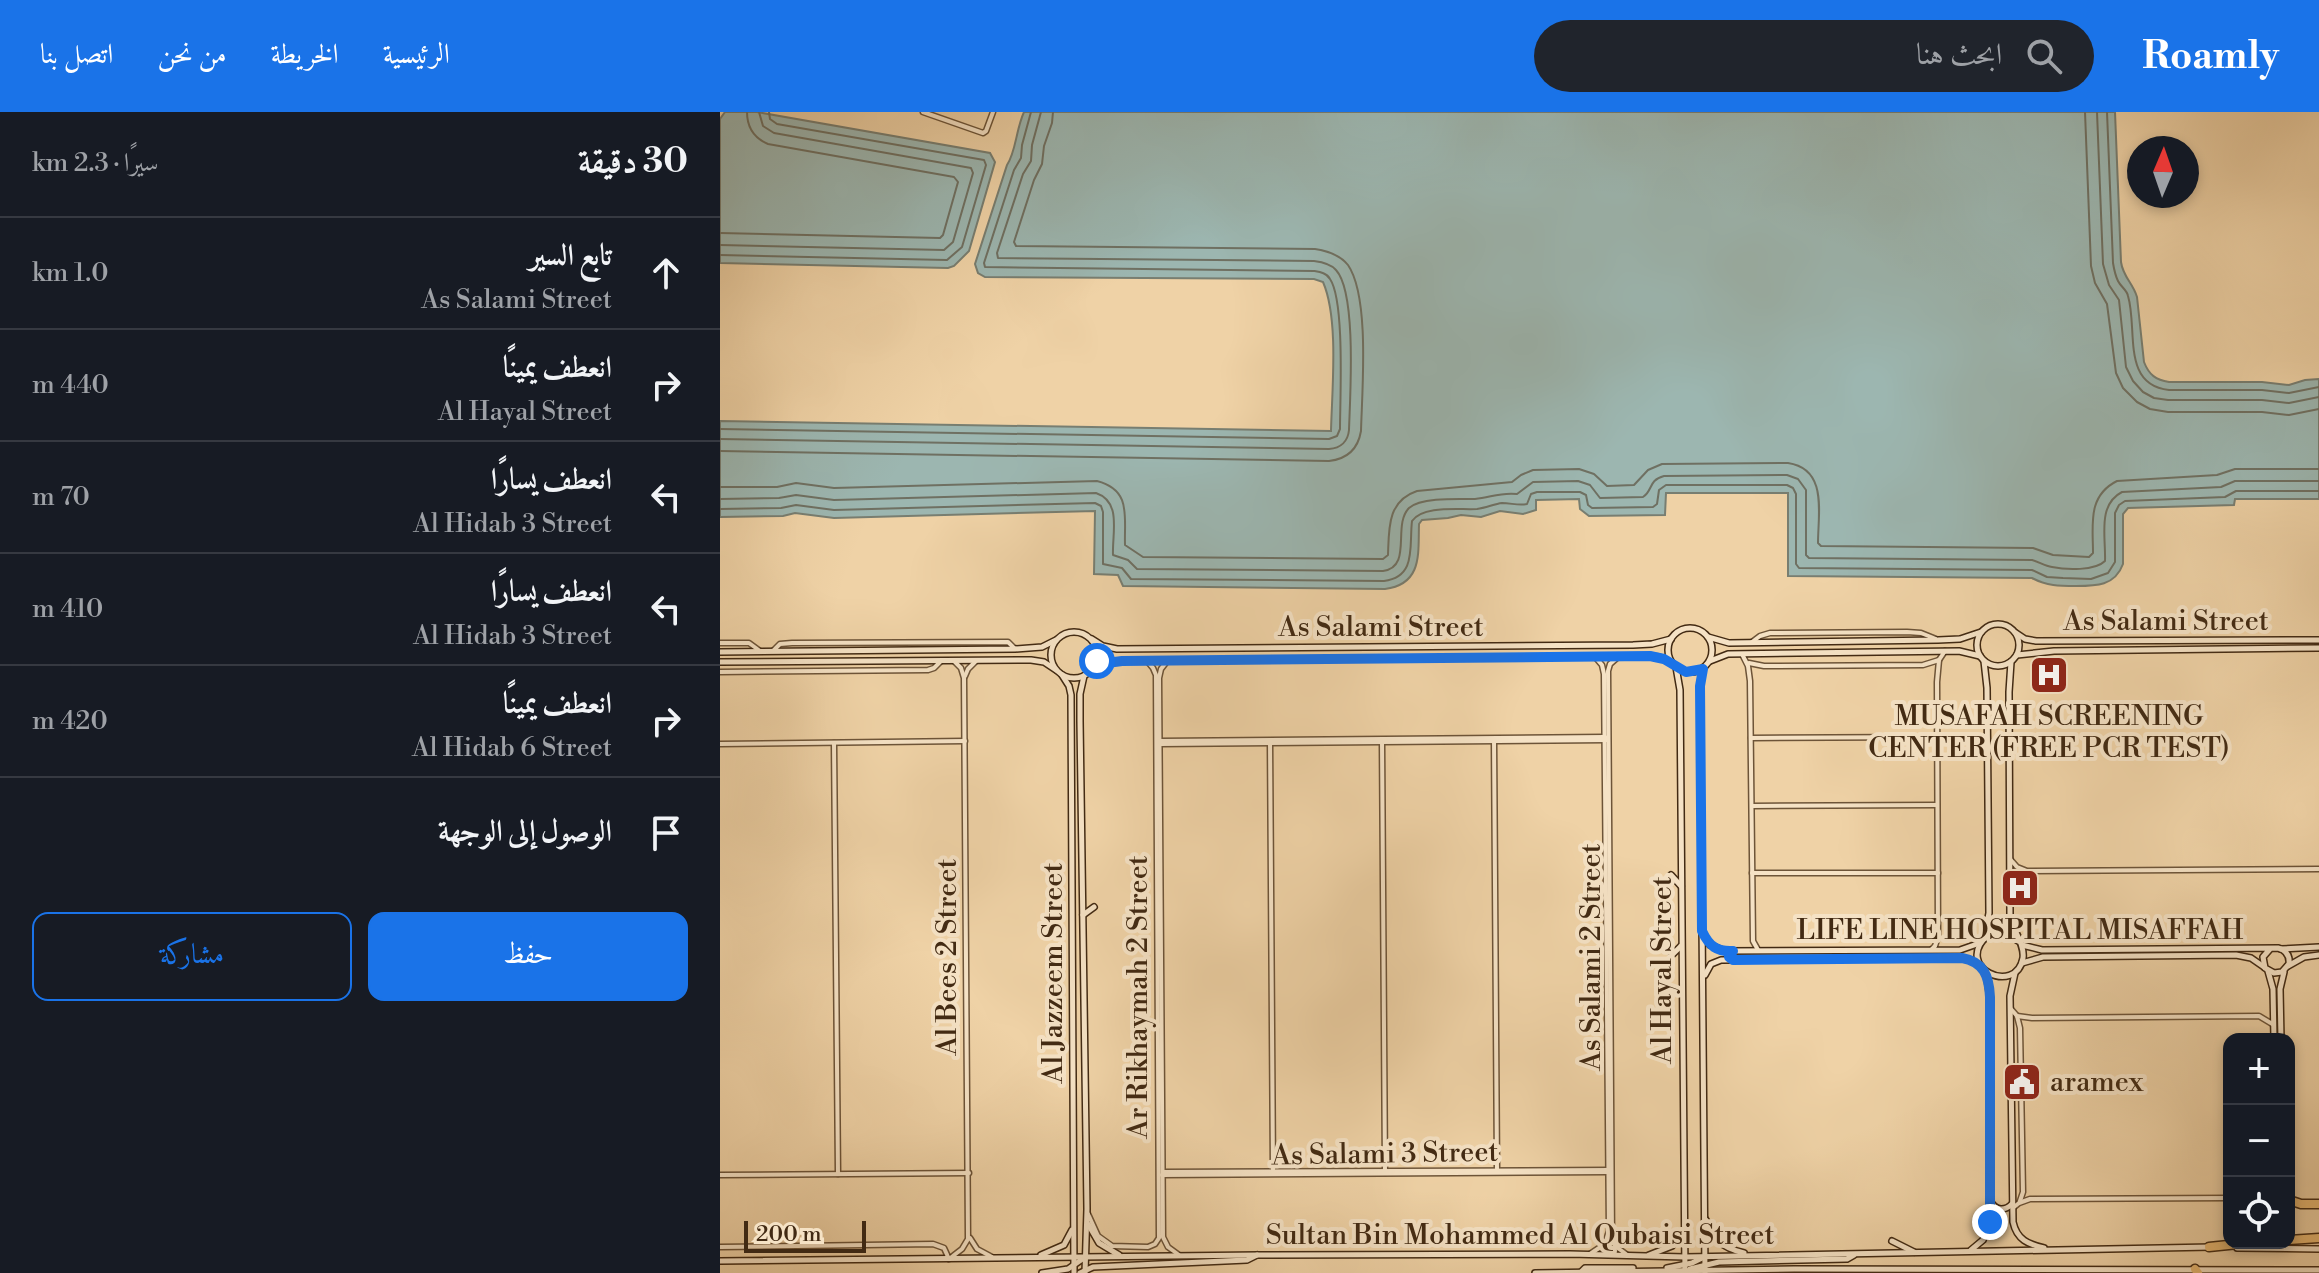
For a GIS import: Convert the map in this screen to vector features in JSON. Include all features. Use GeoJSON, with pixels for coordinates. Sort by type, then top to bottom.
{"type":"FeatureCollection","features":[{"type":"Feature","properties":{"kind":"highway"},"geometry":{"type":"LineString","coordinates":[[2295,1203],[2319,1204]]}},
{"type":"Feature","properties":{"kind":"highway"},"geometry":{"type":"LineString","coordinates":[[2295,1240],[2319,1238]]}},
{"type":"Feature","properties":{"kind":"highway"},"geometry":{"type":"LineString","coordinates":[[2209,1247],[2223,1246]]}},
{"type":"Feature","properties":{"kind":"street"},"geometry":{"type":"LineString","coordinates":[[923,112],[983,133],[993,112]]}},
{"type":"Feature","properties":{"kind":"street"},"geometry":{"type":"LineString","coordinates":[[1708,637],[1713,649],[1710,661],[1703,669],[1692,672],[1674,666],[1668,649],[1671,639],[1689,628],[1729,643],[1752,643],[1960,639],[1981,632],[1990,625],[2002,623],[2016,633],[2020,644],[2011,662],[1995,666],[1959,651],[1728,654],[1710,661]]}},
{"type":"Feature","properties":{"kind":"street"},"geometry":{"type":"LineString","coordinates":[[720,652],[1015,649],[1042,647],[1063,635],[1076,632],[1092,639],[1098,654],[1094,668],[1084,676],[1072,678],[1036,660],[720,662]]}},
{"type":"Feature","properties":{"kind":"street"},"geometry":{"type":"LineString","coordinates":[[1967,1251],[1978,1246],[1990,1224],[1990,997],[1978,952],[1989,913],[1987,688],[1977,644],[1981,632]]}},
{"type":"Feature","properties":{"kind":"street","name":"As Salami Street"},"geometry":{"type":"LineString","coordinates":[[2016,633],[2036,641],[2319,640]]}},
{"type":"Feature","properties":{"kind":"street","name":"As Salami Street"},"geometry":{"type":"LineString","coordinates":[[1092,639],[1108,647],[1127,649],[1633,645],[1671,639]]}},
{"type":"Feature","properties":{"kind":"street"},"geometry":{"type":"LineString","coordinates":[[1056,640],[1051,655],[1056,670]]}},
{"type":"Feature","properties":{"kind":"street"},"geometry":{"type":"LineString","coordinates":[[720,643],[749,643],[760,651]]}},
{"type":"Feature","properties":{"kind":"street","name":"As Salami Street"},"geometry":{"type":"LineString","coordinates":[[2017,655],[2054,651],[2319,648]]}},
{"type":"Feature","properties":{"kind":"street"},"geometry":{"type":"LineString","coordinates":[[1931,950],[1938,937],[1937,682],[1939,660],[1945,651]]}},
{"type":"Feature","properties":{"kind":"street"},"geometry":{"type":"LineString","coordinates":[[1742,654],[1747,662],[1750,681],[1753,941],[1759,951]]}},
{"type":"Feature","properties":{"kind":"street","name":"As Salami Street"},"geometry":{"type":"LineString","coordinates":[[1094,668],[1117,661],[1146,660],[1595,656],[1655,656],[1674,666]]}},
{"type":"Feature","properties":{"kind":"street","name":"As Salami 2 Street"},"geometry":{"type":"LineString","coordinates":[[1589,1254],[1602,1246],[1609,1235],[1610,1170],[1609,773],[1604,672],[1595,656]]}},
{"type":"Feature","properties":{"kind":"street","name":"As Salami 2 Street"},"geometry":{"type":"LineString","coordinates":[[1610,1170],[1606,739],[1608,671],[1612,661],[1619,656]]}},
{"type":"Feature","properties":{"kind":"street"},"geometry":{"type":"LineString","coordinates":[[1146,660],[1155,673],[1158,742],[1606,739]]}},
{"type":"Feature","properties":{"kind":"street","name":"Ar Rikhaymah 2 Street"},"geometry":{"type":"LineString","coordinates":[[1168,660],[1159,675],[1158,742],[1161,1174],[1163,1240],[1179,1255]]}},
{"type":"Feature","properties":{"kind":"street"},"geometry":{"type":"LineString","coordinates":[[1747,662],[1764,666],[1923,665],[1939,660]]}},
{"type":"Feature","properties":{"kind":"street"},"geometry":{"type":"LineString","coordinates":[[720,672],[928,670],[941,661]]}},
{"type":"Feature","properties":{"kind":"street","name":"Al Bees 2 Street"},"geometry":{"type":"LineString","coordinates":[[954,661],[961,668],[964,678],[969,1235]]}},
{"type":"Feature","properties":{"kind":"street"},"geometry":{"type":"LineString","coordinates":[[964,678],[968,669],[978,661]]}},
{"type":"Feature","properties":{"kind":"street"},"geometry":{"type":"LineString","coordinates":[[2011,662],[2010,916],[2023,954],[2010,988],[2014,1226],[2021,1239],[2053,1251]]}},
{"type":"Feature","properties":{"kind":"street"},"geometry":{"type":"LineString","coordinates":[[1923,665],[1932,670],[1937,682]]}},
{"type":"Feature","properties":{"kind":"street","name":"Al Hayal Street"},"geometry":{"type":"LineString","coordinates":[[1674,666],[1680,690],[1685,1269]]}},
{"type":"Feature","properties":{"kind":"street"},"geometry":{"type":"LineString","coordinates":[[1750,681],[1755,671],[1764,666]]}},
{"type":"Feature","properties":{"kind":"street","name":"Al Hayal Street"},"geometry":{"type":"LineString","coordinates":[[1703,669],[1700,686],[1705,1269]]}},
{"type":"Feature","properties":{"kind":"street","name":"Al Jazzeem Street"},"geometry":{"type":"LineString","coordinates":[[1062,675],[1071,695],[1074,1257],[1079,1271]]}},
{"type":"Feature","properties":{"kind":"street","name":"Al Jazzeem Street"},"geometry":{"type":"LineString","coordinates":[[1079,1271],[1085,1257],[1087,1209],[1080,721],[1084,676]]}},
{"type":"Feature","properties":{"kind":"street"},"geometry":{"type":"LineString","coordinates":[[1751,738],[1937,737]]}},
{"type":"Feature","properties":{"kind":"street"},"geometry":{"type":"LineString","coordinates":[[1494,740],[1497,1171]]}},
{"type":"Feature","properties":{"kind":"street"},"geometry":{"type":"LineString","coordinates":[[720,744],[965,741]]}},
{"type":"Feature","properties":{"kind":"street"},"geometry":{"type":"LineString","coordinates":[[1382,741],[1385,1172]]}},
{"type":"Feature","properties":{"kind":"street"},"geometry":{"type":"LineString","coordinates":[[1270,742],[1273,1173]]}},
{"type":"Feature","properties":{"kind":"street"},"geometry":{"type":"LineString","coordinates":[[834,743],[838,1174]]}},
{"type":"Feature","properties":{"kind":"street"},"geometry":{"type":"LineString","coordinates":[[1752,806],[1937,805]]}},
{"type":"Feature","properties":{"kind":"street"},"geometry":{"type":"LineString","coordinates":[[2010,859],[2017,867],[2027,871]]}},
{"type":"Feature","properties":{"kind":"street"},"geometry":{"type":"LineString","coordinates":[[2009,883],[2027,871],[2319,869]]}},
{"type":"Feature","properties":{"kind":"street"},"geometry":{"type":"LineString","coordinates":[[1752,873],[1938,873]]}},
{"type":"Feature","properties":{"kind":"street"},"geometry":{"type":"LineString","coordinates":[[1671,875],[1681,886]]}},
{"type":"Feature","properties":{"kind":"street"},"geometry":{"type":"LineString","coordinates":[[1083,916],[1094,907]]}},
{"type":"Feature","properties":{"kind":"street","name":"Ar Rikhaymah 2 Street"},"geometry":{"type":"LineString","coordinates":[[1087,1209],[1096,1233],[1109,1245],[1153,1245],[1159,1235],[1160,910]]}},
{"type":"Feature","properties":{"kind":"street"},"geometry":{"type":"LineString","coordinates":[[1702,931],[1716,949],[1733,951],[1963,949],[1999,932],[2010,934],[2020,943],[2042,950],[2319,947]]}},
{"type":"Feature","properties":{"kind":"street"},"geometry":{"type":"LineString","coordinates":[[1938,937],[1947,950]]}},
{"type":"Feature","properties":{"kind":"street"},"geometry":{"type":"LineString","coordinates":[[1746,951],[1753,941]]}},
{"type":"Feature","properties":{"kind":"street"},"geometry":{"type":"LineString","coordinates":[[1672,955],[1681,946]]}},
{"type":"Feature","properties":{"kind":"street"},"geometry":{"type":"LineString","coordinates":[[2270,949],[2263,957],[2272,981],[2274,1033]]}},
{"type":"Feature","properties":{"kind":"street"},"geometry":{"type":"LineString","coordinates":[[2281,949],[2288,957],[2280,989],[2281,1033]]}},
{"type":"Feature","properties":{"kind":"street"},"geometry":{"type":"LineString","coordinates":[[1733,951],[1729,957],[1733,960]]}},
{"type":"Feature","properties":{"kind":"street"},"geometry":{"type":"LineString","coordinates":[[2021,963],[2047,957],[2236,955],[2251,958],[2274,973],[2304,957],[2319,955]]}},
{"type":"Feature","properties":{"kind":"street"},"geometry":{"type":"LineString","coordinates":[[1703,980],[1714,962],[1733,960],[1962,958],[2000,977],[2015,971]]}},
{"type":"Feature","properties":{"kind":"street"},"geometry":{"type":"LineString","coordinates":[[2017,1016],[2259,1016],[2268,1012],[2273,1003]]}},
{"type":"Feature","properties":{"kind":"street"},"geometry":{"type":"LineString","coordinates":[[2010,1007],[2017,1016],[2020,1028],[2023,1190],[2015,1204]]}},
{"type":"Feature","properties":{"kind":"street"},"geometry":{"type":"LineString","coordinates":[[2259,1016],[2274,1025]]}},
{"type":"Feature","properties":{"kind":"street"},"geometry":{"type":"LineString","coordinates":[[2020,1028],[2032,1018]]}},
{"type":"Feature","properties":{"kind":"street"},"geometry":{"type":"LineString","coordinates":[[1610,1170],[1613,1242],[1628,1255]]}},
{"type":"Feature","properties":{"kind":"street","name":"As Salami 3 Street"},"geometry":{"type":"LineString","coordinates":[[1161,1174],[1610,1170]]}},
{"type":"Feature","properties":{"kind":"street"},"geometry":{"type":"LineString","coordinates":[[720,1175],[969,1173]]}},
{"type":"Feature","properties":{"kind":"street"},"geometry":{"type":"LineString","coordinates":[[2023,1190],[2030,1199]]}},
{"type":"Feature","properties":{"kind":"street"},"geometry":{"type":"LineString","coordinates":[[1990,1201],[1994,1207],[2001,1209],[2030,1199],[2223,1198]]}},
{"type":"Feature","properties":{"kind":"street"},"geometry":{"type":"LineString","coordinates":[[1705,1217],[1717,1241],[1752,1256]]}},
{"type":"Feature","properties":{"kind":"street"},"geometry":{"type":"LineString","coordinates":[[1086,1221],[1099,1243],[1124,1257]]}},
{"type":"Feature","properties":{"kind":"street"},"geometry":{"type":"LineString","coordinates":[[1034,1258],[1064,1245],[1074,1226]]}},
{"type":"Feature","properties":{"kind":"street"},"geometry":{"type":"LineString","coordinates":[[1646,1256],[1672,1246],[1684,1227]]}},
{"type":"Feature","properties":{"kind":"street"},"geometry":{"type":"LineString","coordinates":[[969,1235],[977,1249],[994,1258]]}},
{"type":"Feature","properties":{"kind":"street"},"geometry":{"type":"LineString","coordinates":[[720,1247],[933,1244],[944,1248],[949,1259],[965,1246],[969,1235]]}},
{"type":"Feature","properties":{"kind":"street"},"geometry":{"type":"LineString","coordinates":[[1892,1241],[1915,1252]]}},
{"type":"Feature","properties":{"kind":"street","name":"Sultan Bin Mohammed Al Qubaisi Street"},"geometry":{"type":"LineString","coordinates":[[720,1261],[1179,1255],[1589,1254],[1685,1257],[2209,1247],[2319,1249]]}},
{"type":"Feature","properties":{"kind":"street"},"geometry":{"type":"LineString","coordinates":[[1705,1269],[1719,1262],[1847,1259],[1856,1254]]}},
{"type":"Feature","properties":{"kind":"street"},"geometry":{"type":"LineString","coordinates":[[1042,1273],[1108,1266],[1247,1260],[1258,1255]]}},
{"type":"Feature","properties":{"kind":"street"},"geometry":{"type":"LineString","coordinates":[[1580,1272],[1585,1268],[1685,1269],[1705,1256]]}},
{"type":"Feature","properties":{"kind":"street"},"geometry":{"type":"LineString","coordinates":[[1079,1271],[1085,1257]]}},
{"type":"Feature","properties":{"kind":"street","name":"Sultan Bin Mohammed Al Qubaisi Street"},"geometry":{"type":"LineString","coordinates":[[1535,1273],[1685,1269],[2319,1270]]}},
{"type":"Feature","properties":{"kind":"street"},"geometry":{"type":"LineString","coordinates":[[1735,1273],[1742,1270]]}},
{"type":"Feature","properties":{"kind":"street"},"geometry":{"type":"LineString","coordinates":[[1892,1273],[1901,1270]]}},
{"type":"Feature","properties":{"kind":"water"},"geometry":{"type":"Polygon","coordinates":[[[725,112],[757,112],[990,153],[995,162],[969,251],[948,268],[720,263],[720,119],[725,112]]]}},
{"type":"Feature","properties":{"kind":"water"},"geometry":{"type":"Polygon","coordinates":[[[1024,112],[2115,112],[2121,262],[2137,297],[2146,367],[2160,380],[2169,382],[2289,385],[2319,379],[2319,499],[2235,499],[2234,505],[2128,508],[2123,514],[2123,564],[2120,571],[2110,581],[2083,586],[2053,585],[2032,578],[1788,576],[1788,493],[1666,493],[1665,515],[1589,516],[1580,509],[1579,499],[1536,500],[1536,510],[1523,514],[1500,511],[1481,517],[1461,515],[1422,520],[1419,524],[1418,556],[1412,574],[1397,586],[1385,589],[1123,586],[1118,575],[1094,574],[1095,511],[834,518],[795,513],[720,517],[720,421],[1331,431],[1333,334],[1323,282],[1314,279],[985,277],[978,273],[975,264],[1024,112]]]}},
{"type":"Feature","properties":{"kind":"place","name":"MUSAFAH SCREENING CENTER (FREE PCR TEST)"},"geometry":{"type":"Point","coordinates":[2049,675]}},
{"type":"Feature","properties":{"kind":"place","name":"LIFE LINE HOSPITAL MISAFFAH"},"geometry":{"type":"Point","coordinates":[2020,888]}},
{"type":"Feature","properties":{"kind":"place","name":"aramex"},"geometry":{"type":"Point","coordinates":[2022,1082]}},
{"type":"Feature","properties":{"kind":"route"},"geometry":{"type":"LineString","coordinates":[[1097,661],[1094,668],[1122,661],[1650,656],[1664,659],[1686,672],[1703,669],[1700,686],[1702,931],[1706,940],[1720,951],[1733,951],[1729,957],[1733,960],[1962,958],[1981,966],[1987,976],[1990,997],[1990,1222]]}}]}
